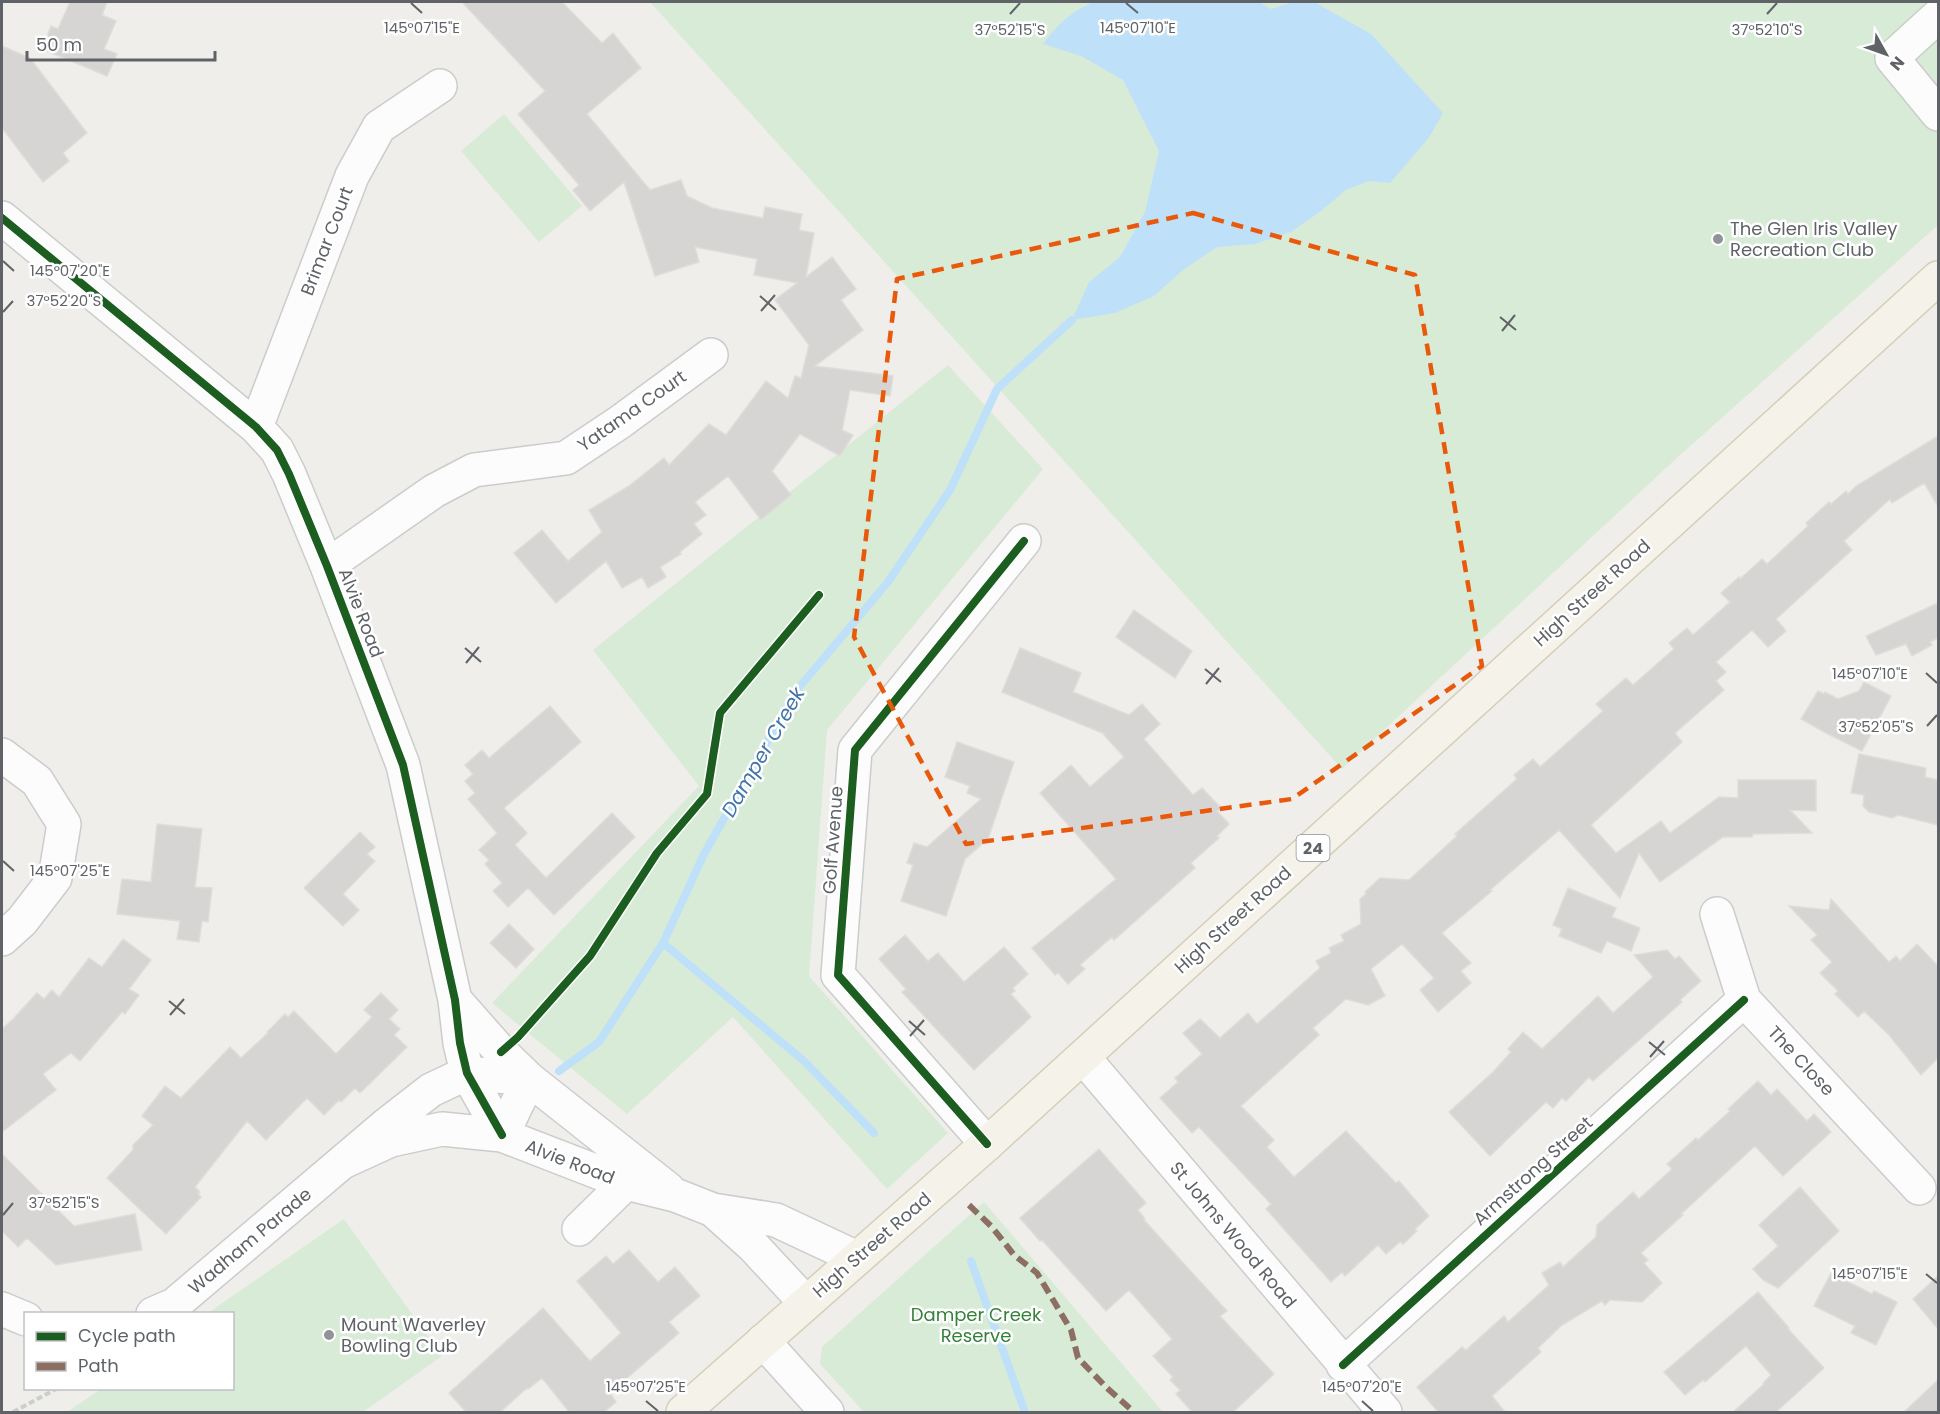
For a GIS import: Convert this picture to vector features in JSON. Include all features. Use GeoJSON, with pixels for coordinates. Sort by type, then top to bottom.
{"type":"FeatureCollection","features":[{"type":"Feature","properties":{"kind":"main road","name":"High Street Road"},"geometry":{"type":"LineString","coordinates":[[683,1413],[987,1144],[1938,279]]}},
{"type":"Feature","properties":{"kind":"street"},"geometry":{"type":"LineString","coordinates":[[1938,16],[1892,58],[1938,114]]}},
{"type":"Feature","properties":{"kind":"street","name":"Brimar Court"},"geometry":{"type":"LineString","coordinates":[[256,427],[352,176],[379,127],[440,86]]}},
{"type":"Feature","properties":{"kind":"street","name":"Alvie Road"},"geometry":{"type":"LineString","coordinates":[[2,218],[256,427],[278,450],[327,566],[403,765],[455,1000],[460,1043],[467,1073],[502,1135],[626,1184],[675,1195],[713,1210],[776,1220],[857,1258]]}},
{"type":"Feature","properties":{"kind":"street","name":"Yatama Court"},"geometry":{"type":"LineString","coordinates":[[327,566],[434,491],[474,470],[566,458],[620,422],[711,355]]}},
{"type":"Feature","properties":{"kind":"street","name":"Golf Avenue"},"geometry":{"type":"LineString","coordinates":[[987,1144],[838,975],[855,750],[1024,541]]}},
{"type":"Feature","properties":{"kind":"street"},"geometry":{"type":"LineString","coordinates":[[2,755],[38,781],[64,824],[55,878],[22,921],[2,939]]}},
{"type":"Feature","properties":{"kind":"street","name":"The Close"},"geometry":{"type":"LineString","coordinates":[[1717,914],[1744,1000],[1919,1188]]}},
{"type":"Feature","properties":{"kind":"street","name":"Alvie Road"},"geometry":{"type":"LineString","coordinates":[[455,1000],[501,1052],[529,1078],[675,1195]]}},
{"type":"Feature","properties":{"kind":"street","name":"Armstrong Street"},"geometry":{"type":"LineString","coordinates":[[1342,1365],[1744,1000]]}},
{"type":"Feature","properties":{"kind":"street","name":"St Johns Wood Road"},"geometry":{"type":"LineString","coordinates":[[1083,1057],[1385,1413]]}},
{"type":"Feature","properties":{"kind":"street","name":"Wadham Parade"},"geometry":{"type":"LineString","coordinates":[[158,1312],[174,1305],[386,1125],[431,1090],[467,1073],[529,1078]]}},
{"type":"Feature","properties":{"kind":"street"},"geometry":{"type":"LineString","coordinates":[[502,1135],[529,1078]]}},
{"type":"Feature","properties":{"kind":"street","name":"Wadham Parade"},"geometry":{"type":"LineString","coordinates":[[343,1162],[391,1140],[442,1129],[502,1135]]}},
{"type":"Feature","properties":{"kind":"street"},"geometry":{"type":"LineString","coordinates":[[579,1229],[626,1184]]}},
{"type":"Feature","properties":{"kind":"street","name":"Alvie Road"},"geometry":{"type":"LineString","coordinates":[[713,1210],[753,1246],[806,1303]]}},
{"type":"Feature","properties":{"kind":"street"},"geometry":{"type":"LineString","coordinates":[[2,1309],[24,1318]]}},
{"type":"Feature","properties":{"kind":"street"},"geometry":{"type":"LineString","coordinates":[[764,1341],[827,1413]]}},
{"type":"Feature","properties":{"kind":"path"},"geometry":{"type":"LineString","coordinates":[[501,1052],[518,1037],[590,956],[657,853],[706,794],[720,713],[819,595]]}},
{"type":"Feature","properties":{"kind":"path"},"geometry":{"type":"LineString","coordinates":[[13,1413],[56,1390]]}},
{"type":"Feature","properties":{"kind":"highlighted area"},"geometry":{"type":"Polygon","coordinates":[[[1193,213],[1415,275],[1482,666],[1292,799],[966,844],[854,637],[897,279],[1193,213]]]}},
{"type":"Feature","properties":{"kind":"green space"},"geometry":{"type":"Polygon","coordinates":[[[650,2],[1938,2],[1938,225],[1679,456],[1342,769],[650,2]]]}},
{"type":"Feature","properties":{"kind":"green space"},"geometry":{"type":"Polygon","coordinates":[[[504,114],[582,206],[539,242],[461,151],[504,114]]]}},
{"type":"Feature","properties":{"kind":"green space"},"geometry":{"type":"Polygon","coordinates":[[[948,365],[1043,469],[827,730],[809,976],[948,1133],[887,1189],[733,1017],[627,1114],[492,1003],[699,786],[593,650],[948,365]]]}},
{"type":"Feature","properties":{"kind":"green space","name":"Damper Creek Reserve"},"geometry":{"type":"Polygon","coordinates":[[[984,1202],[1163,1412],[864,1412],[820,1364],[822,1347],[984,1202]]]}},
{"type":"Feature","properties":{"kind":"green space","name":"Mount Waverley Bowling Club"},"geometry":{"type":"Polygon","coordinates":[[[344,1219],[442,1356],[363,1412],[67,1412],[100,1390],[234,1390],[234,1312],[209,1312],[344,1219]]]}},
{"type":"Feature","properties":{"kind":"water"},"geometry":{"type":"Polygon","coordinates":[[[1094,2],[1259,2],[1271,9],[1293,2],[1314,2],[1371,34],[1443,113],[1428,139],[1390,183],[1369,181],[1346,190],[1291,232],[1255,244],[1217,247],[1183,270],[1154,296],[1115,313],[1072,320],[1089,282],[1120,257],[1145,212],[1159,151],[1123,80],[1081,56],[1043,44],[1065,19],[1094,2]]]}},
{"type":"Feature","properties":{"kind":"building"},"geometry":{"type":"Polygon","coordinates":[[[70,2],[107,2],[102,15],[116,21],[104,49],[117,54],[107,76],[42,49],[51,26],[58,29],[70,2]]]}},
{"type":"Feature","properties":{"kind":"building"},"geometry":{"type":"Polygon","coordinates":[[[462,2],[562,2],[602,43],[613,33],[641,68],[587,114],[650,190],[681,180],[687,196],[712,208],[763,218],[765,207],[802,214],[799,230],[814,233],[806,277],[832,257],[856,289],[841,300],[863,330],[815,366],[893,376],[890,396],[850,390],[842,430],[853,435],[840,456],[800,434],[772,471],[791,495],[761,520],[728,476],[695,502],[706,515],[694,524],[702,534],[680,552],[681,554],[660,567],[666,577],[648,588],[642,577],[622,588],[606,561],[556,603],[514,553],[542,530],[568,561],[602,532],[589,510],[629,486],[664,458],[669,465],[709,424],[726,435],[766,381],[788,398],[795,376],[801,378],[809,345],[775,300],[797,283],[754,275],[757,259],[695,247],[699,262],[655,276],[624,182],[590,211],[573,190],[579,185],[518,114],[545,91],[462,2]]]}},
{"type":"Feature","properties":{"kind":"building"},"geometry":{"type":"Polygon","coordinates":[[[2,46],[30,58],[87,133],[63,153],[69,161],[43,182],[2,128],[2,46]]]}},
{"type":"Feature","properties":{"kind":"building"},"geometry":{"type":"Polygon","coordinates":[[[1938,436],[1938,506],[1924,483],[1892,503],[1890,499],[1844,541],[1852,550],[1776,619],[1786,631],[1768,647],[1752,630],[1716,662],[1726,672],[1716,681],[1724,690],[1675,733],[1682,742],[1591,825],[1616,853],[1661,821],[1670,833],[1719,797],[1738,798],[1738,780],[1816,780],[1816,811],[1790,810],[1812,833],[1723,837],[1660,882],[1639,853],[1620,898],[1559,830],[1442,933],[1471,963],[1461,971],[1471,983],[1438,1012],[1420,990],[1434,978],[1402,944],[1371,969],[1385,996],[1368,1005],[1346,999],[1313,1028],[1319,1035],[1241,1106],[1274,1140],[1267,1147],[1294,1177],[1346,1131],[1396,1183],[1399,1181],[1429,1216],[1403,1244],[1400,1242],[1386,1254],[1378,1245],[1345,1276],[1342,1272],[1331,1282],[1266,1209],[1271,1204],[1199,1127],[1192,1133],[1160,1098],[1178,1082],[1175,1078],[1202,1054],[1183,1033],[1200,1019],[1220,1038],[1248,1013],[1257,1024],[1320,968],[1316,961],[1331,953],[1329,948],[1344,941],[1341,935],[1361,924],[1360,899],[1380,878],[1409,880],[1457,836],[1455,834],[1517,779],[1514,775],[1533,759],[1540,767],[1603,711],[1596,704],[1626,678],[1633,685],[1674,649],[1669,643],[1687,628],[1693,635],[1730,602],[1721,593],[1739,577],[1740,579],[1762,559],[1767,564],[1808,526],[1806,523],[1829,502],[1831,504],[1846,491],[1848,494],[1856,486],[1938,436]]]}},
{"type":"Feature","properties":{"kind":"building"},"geometry":{"type":"Polygon","coordinates":[[[1938,603],[1938,638],[1930,642],[1932,645],[1912,656],[1906,644],[1876,655],[1866,636],[1938,603]]]}},
{"type":"Feature","properties":{"kind":"building"},"geometry":{"type":"Polygon","coordinates":[[[1134,610],[1192,651],[1175,678],[1116,637],[1134,610]]]}},
{"type":"Feature","properties":{"kind":"building"},"geometry":{"type":"Polygon","coordinates":[[[1020,648],[1081,673],[1073,692],[1129,715],[1142,704],[1160,724],[1144,739],[1193,795],[1202,788],[1221,808],[1217,811],[1229,824],[1217,836],[1219,838],[1191,863],[1195,868],[1114,940],[1112,937],[1080,965],[1085,969],[1068,984],[1058,973],[1055,975],[1032,948],[1116,879],[1040,793],[1071,765],[1090,787],[1124,757],[1105,734],[1002,692],[1020,648]]]}},
{"type":"Feature","properties":{"kind":"building"},"geometry":{"type":"Polygon","coordinates":[[[1864,682],[1891,696],[1862,751],[1801,719],[1818,691],[1838,699],[1859,691],[1864,682]]]}},
{"type":"Feature","properties":{"kind":"building"},"geometry":{"type":"Polygon","coordinates":[[[550,706],[581,742],[504,808],[527,833],[515,845],[546,878],[612,813],[635,837],[554,915],[528,888],[508,907],[493,891],[502,883],[485,864],[489,860],[479,850],[497,833],[468,799],[475,793],[465,781],[473,774],[465,765],[482,750],[489,758],[550,706]]]}},
{"type":"Feature","properties":{"kind":"building"},"geometry":{"type":"Polygon","coordinates":[[[957,742],[1014,762],[988,839],[965,859],[946,916],[901,901],[913,865],[907,863],[914,843],[927,847],[981,799],[967,793],[970,786],[945,777],[957,742]]]}},
{"type":"Feature","properties":{"kind":"building"},"geometry":{"type":"Polygon","coordinates":[[[1859,754],[1926,768],[1925,777],[1938,780],[1938,825],[1898,815],[1892,818],[1869,812],[1863,806],[1864,795],[1851,793],[1859,754]]]}},
{"type":"Feature","properties":{"kind":"building"},"geometry":{"type":"Polygon","coordinates":[[[157,824],[202,829],[195,887],[212,888],[208,922],[202,921],[199,942],[177,939],[180,921],[117,914],[122,879],[151,882],[157,824]]]}},
{"type":"Feature","properties":{"kind":"building"},"geometry":{"type":"Polygon","coordinates":[[[360,832],[375,847],[367,854],[375,861],[343,894],[359,910],[343,926],[304,888],[360,832]]]}},
{"type":"Feature","properties":{"kind":"building"},"geometry":{"type":"Polygon","coordinates":[[[1568,888],[1616,908],[1612,917],[1640,928],[1631,951],[1607,941],[1601,953],[1559,936],[1562,929],[1553,925],[1568,888]]]}},
{"type":"Feature","properties":{"kind":"building"},"geometry":{"type":"Polygon","coordinates":[[[1831,899],[1889,962],[1896,956],[1900,961],[1917,944],[1938,966],[1938,1058],[1921,1075],[1889,1035],[1864,1011],[1858,1017],[1835,994],[1838,991],[1820,973],[1832,962],[1811,940],[1817,935],[1789,906],[1829,910],[1831,899]]]}},
{"type":"Feature","properties":{"kind":"building"},"geometry":{"type":"Polygon","coordinates":[[[509,924],[534,949],[516,968],[490,943],[509,924]]]}},
{"type":"Feature","properties":{"kind":"building"},"geometry":{"type":"Polygon","coordinates":[[[905,935],[928,961],[938,953],[964,982],[1004,947],[1028,974],[1013,988],[1015,991],[1011,994],[1031,1017],[974,1070],[902,992],[906,989],[879,959],[905,935]]]}},
{"type":"Feature","properties":{"kind":"building"},"geometry":{"type":"Polygon","coordinates":[[[123,939],[151,960],[129,989],[139,995],[125,1014],[122,1012],[80,1061],[71,1053],[43,1074],[56,1090],[2,1132],[2,1029],[37,993],[44,999],[52,990],[59,997],[89,958],[102,967],[123,939]]]}},
{"type":"Feature","properties":{"kind":"building"},"geometry":{"type":"Polygon","coordinates":[[[1667,950],[1675,959],[1679,956],[1701,981],[1680,1000],[1682,1002],[1593,1081],[1589,1077],[1566,1101],[1562,1098],[1553,1108],[1546,1102],[1490,1156],[1449,1112],[1493,1072],[1511,1052],[1508,1049],[1523,1032],[1542,1049],[1598,996],[1613,1013],[1653,977],[1634,955],[1667,950]]]}},
{"type":"Feature","properties":{"kind":"building"},"geometry":{"type":"Polygon","coordinates":[[[381,993],[398,1010],[389,1019],[400,1029],[394,1035],[407,1047],[360,1093],[355,1088],[324,1115],[307,1098],[266,1140],[247,1121],[195,1187],[201,1197],[166,1234],[107,1178],[133,1150],[133,1145],[153,1125],[142,1116],[165,1086],[181,1098],[230,1047],[241,1058],[285,1014],[288,1017],[294,1011],[336,1054],[372,1017],[364,1010],[381,993]]]}},
{"type":"Feature","properties":{"kind":"building"},"geometry":{"type":"Polygon","coordinates":[[[1758,1081],[1771,1095],[1777,1089],[1807,1121],[1814,1114],[1831,1132],[1783,1176],[1755,1146],[1641,1253],[1648,1260],[1644,1263],[1662,1283],[1642,1302],[1610,1300],[1605,1305],[1602,1301],[1562,1325],[1538,1348],[1541,1352],[1492,1396],[1506,1413],[1439,1413],[1417,1387],[1462,1347],[1466,1350],[1504,1316],[1508,1322],[1549,1285],[1542,1273],[1560,1262],[1563,1267],[1596,1237],[1597,1225],[1633,1192],[1639,1199],[1672,1169],[1667,1164],[1730,1111],[1728,1109],[1758,1081]]]}},
{"type":"Feature","properties":{"kind":"building"},"geometry":{"type":"Polygon","coordinates":[[[1099,1149],[1146,1203],[1138,1210],[1144,1220],[1227,1311],[1220,1316],[1274,1374],[1232,1413],[1193,1413],[1176,1394],[1180,1390],[1170,1380],[1173,1377],[1153,1356],[1172,1339],[1129,1290],[1106,1311],[1020,1218],[1099,1149]]]}},
{"type":"Feature","properties":{"kind":"building"},"geometry":{"type":"Polygon","coordinates":[[[2,1154],[74,1226],[135,1214],[142,1250],[56,1265],[27,1238],[18,1247],[2,1231],[2,1154]]]}},
{"type":"Feature","properties":{"kind":"building"},"geometry":{"type":"Polygon","coordinates":[[[1800,1187],[1839,1231],[1778,1288],[1763,1280],[1753,1269],[1778,1246],[1759,1225],[1800,1187]]]}},
{"type":"Feature","properties":{"kind":"building"},"geometry":{"type":"Polygon","coordinates":[[[629,1250],[658,1282],[675,1267],[700,1296],[669,1322],[679,1333],[610,1393],[616,1402],[603,1413],[570,1413],[542,1378],[499,1413],[467,1413],[449,1393],[543,1308],[590,1361],[621,1333],[577,1281],[606,1256],[613,1264],[629,1250]]]}},
{"type":"Feature","properties":{"kind":"building"},"geometry":{"type":"Polygon","coordinates":[[[1831,1273],[1872,1294],[1874,1291],[1897,1302],[1876,1345],[1851,1333],[1855,1326],[1814,1306],[1831,1273]]]}},
{"type":"Feature","properties":{"kind":"building"},"geometry":{"type":"Polygon","coordinates":[[[1938,1276],[1938,1329],[1913,1299],[1938,1276]]]}},
{"type":"Feature","properties":{"kind":"building"},"geometry":{"type":"Polygon","coordinates":[[[1758,1292],[1824,1368],[1775,1413],[1732,1413],[1771,1375],[1746,1346],[1705,1382],[1703,1380],[1685,1395],[1664,1372],[1758,1292]]]}},
{"type":"Feature","properties":{"kind":"building"},"geometry":{"type":"Polygon","coordinates":[[[1938,1380],[1938,1413],[1903,1413],[1938,1380]]]}},
{"type":"Feature","properties":{"kind":"waterway","name":"Damper Creek"},"geometry":{"type":"LineString","coordinates":[[874,1133],[804,1061],[663,943],[704,854],[796,691],[888,582],[950,490],[997,389],[1072,320]]}},
{"type":"Feature","properties":{"kind":"waterway"},"geometry":{"type":"LineString","coordinates":[[559,1071],[599,1042],[663,943]]}},
{"type":"Feature","properties":{"kind":"waterway","name":"Damper Creek"},"geometry":{"type":"LineString","coordinates":[[971,1261],[1025,1412]]}},
{"type":"Feature","properties":{"kind":"marked path"},"geometry":{"type":"LineString","coordinates":[[969,1205],[992,1227],[1014,1255],[1037,1273],[1071,1330],[1078,1358],[1134,1412]]}},
{"type":"Feature","properties":{"kind":"cycle path"},"geometry":{"type":"LineString","coordinates":[[2,218],[256,427],[277,450],[327,566],[403,765],[455,1000],[460,1043],[467,1073],[502,1135]]}},
{"type":"Feature","properties":{"kind":"cycle path"},"geometry":{"type":"LineString","coordinates":[[987,1144],[838,975],[855,750],[1024,541]]}},
{"type":"Feature","properties":{"kind":"cycle path"},"geometry":{"type":"LineString","coordinates":[[501,1052],[518,1037],[590,956],[657,853],[707,794],[720,713],[819,595]]}},
{"type":"Feature","properties":{"kind":"cycle path"},"geometry":{"type":"LineString","coordinates":[[1343,1365],[1744,1000]]}},
{"type":"Feature","properties":{"kind":"place","name":"The Glen Iris Valley Recreation Club"},"geometry":{"type":"Point","coordinates":[1718,239]}},
{"type":"Feature","properties":{"kind":"place","name":"Mount Waverley Bowling Club"},"geometry":{"type":"Point","coordinates":[329,1335]}}]}
